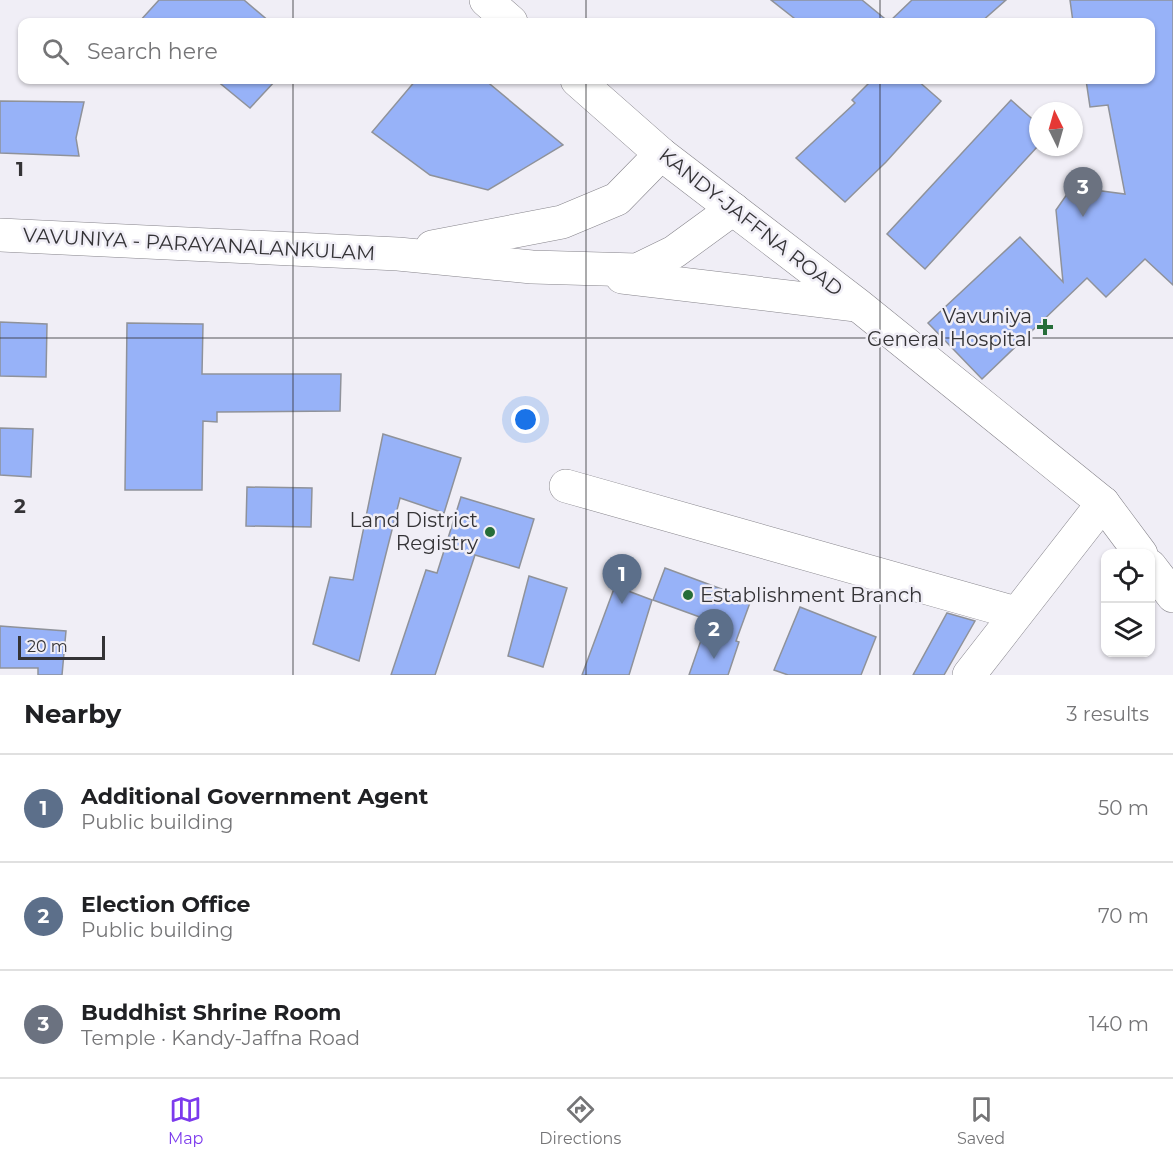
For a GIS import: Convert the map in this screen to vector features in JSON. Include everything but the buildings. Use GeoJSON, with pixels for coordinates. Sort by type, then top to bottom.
{"type":"FeatureCollection","features":[{"type":"Feature","properties":{"kind":"main road"},"geometry":{"type":"LineString","coordinates":[[486,0],[506,18]]}},
{"type":"Feature","properties":{"kind":"main road","name":"KANDY-JAFFNA ROAD"},"geometry":{"type":"LineString","coordinates":[[582,84],[661,154],[858,305],[1103,503],[1137,549]]}},
{"type":"Feature","properties":{"kind":"main road"},"geometry":{"type":"LineString","coordinates":[[398,254],[562,222],[617,199],[661,154]]}},
{"type":"Feature","properties":{"kind":"main road"},"geometry":{"type":"LineString","coordinates":[[532,267],[637,270],[674,252],[733,209]]}},
{"type":"Feature","properties":{"kind":"main road","name":"VAVUNIYA - PARAYANALANKULAM"},"geometry":{"type":"LineString","coordinates":[[0,235],[398,254]]}},
{"type":"Feature","properties":{"kind":"main road"},"geometry":{"type":"LineString","coordinates":[[398,254],[532,267],[858,305]]}},
{"type":"Feature","properties":{"kind":"main road"},"geometry":{"type":"LineString","coordinates":[[566,486],[1016,613]]}},
{"type":"Feature","properties":{"kind":"main road"},"geometry":{"type":"LineString","coordinates":[[969,675],[1103,503]]}},
{"type":"Feature","properties":{"kind":"main road"},"geometry":{"type":"LineString","coordinates":[[1155,573],[1173,596]]}},
{"type":"Feature","properties":{"kind":"place","name":"Buddhist Shrine Room"},"geometry":{"type":"Point","coordinates":[1083,217]}},
{"type":"Feature","properties":{"kind":"place","name":"Vavuniya General Hospital"},"geometry":{"type":"Point","coordinates":[1045,327]}},
{"type":"Feature","properties":{"kind":"place","name":"Land District Registry"},"geometry":{"type":"Point","coordinates":[490,532]}},
{"type":"Feature","properties":{"kind":"place","name":"Establishment Branch"},"geometry":{"type":"Point","coordinates":[688,595]}},
{"type":"Feature","properties":{"kind":"place","name":"Additional Government Agent"},"geometry":{"type":"Point","coordinates":[622,604]}},
{"type":"Feature","properties":{"kind":"place","name":"Election Office"},"geometry":{"type":"Point","coordinates":[714,659]}}]}
